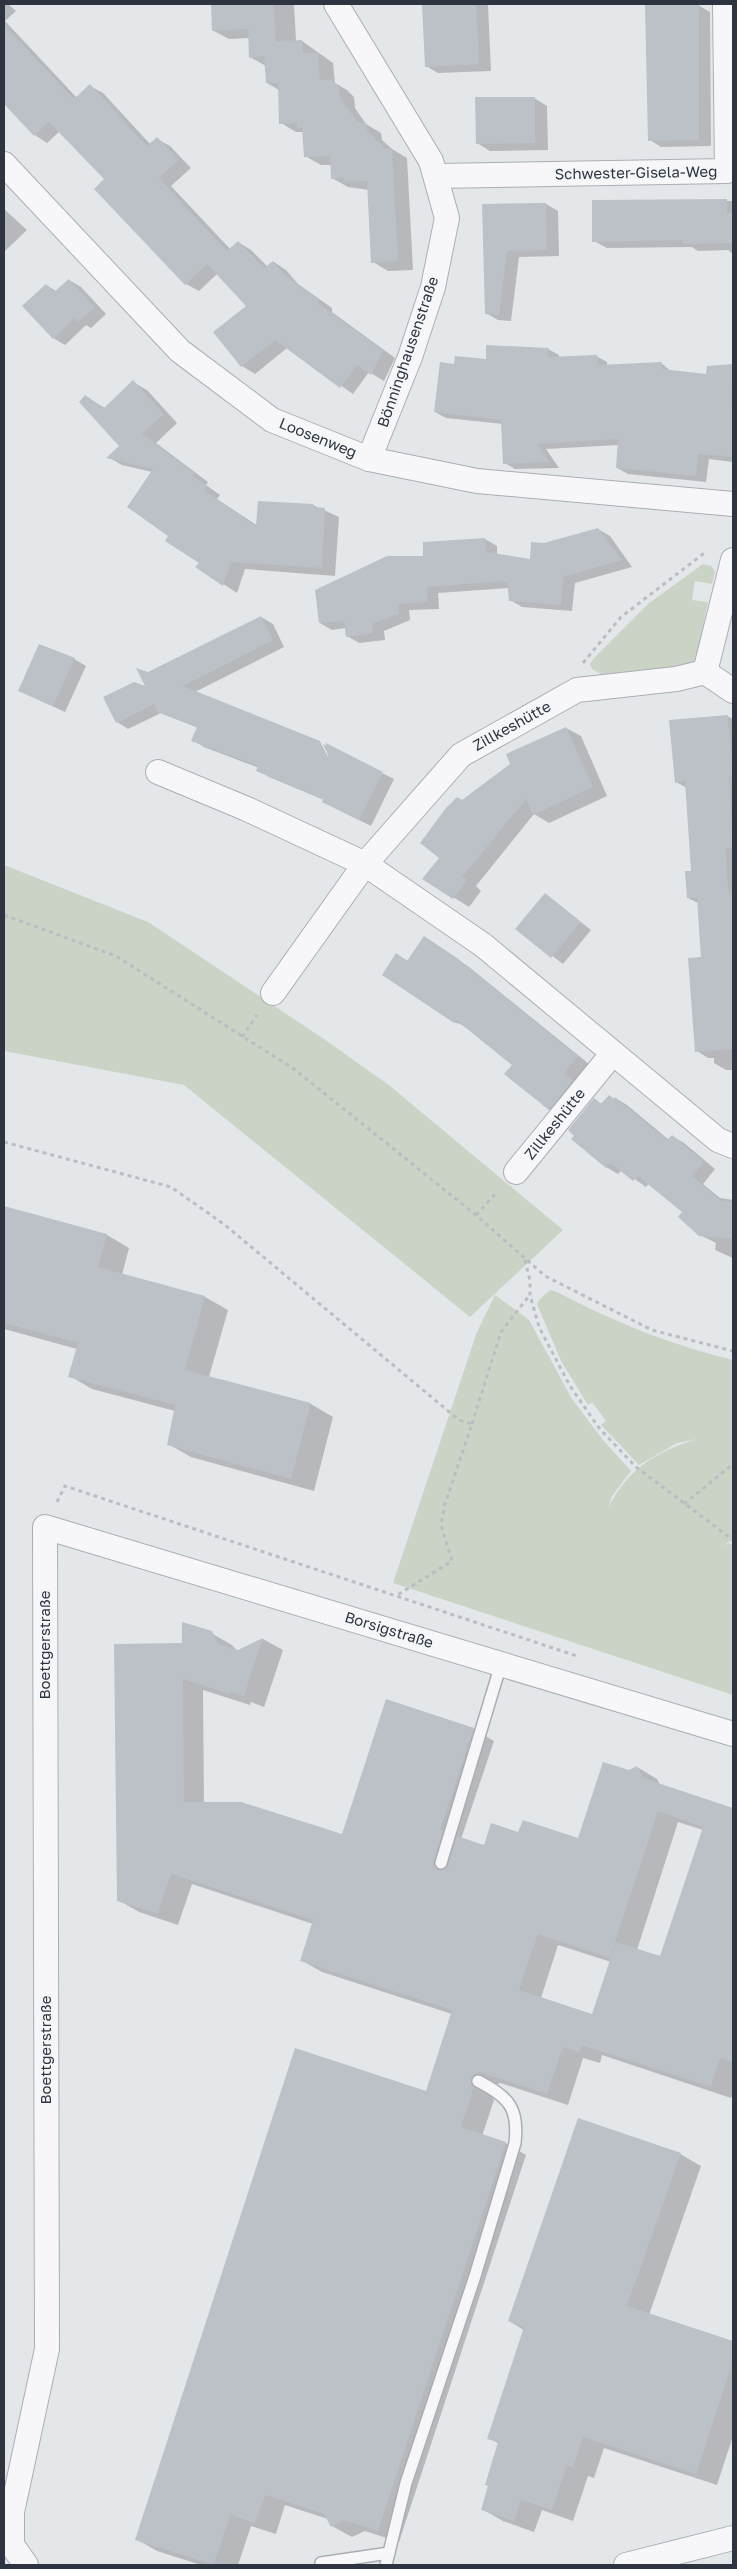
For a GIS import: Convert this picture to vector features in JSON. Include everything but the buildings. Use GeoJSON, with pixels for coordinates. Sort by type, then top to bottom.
{"type":"FeatureCollection","features":[{"type":"Feature","properties":{"kind":"street","name":"Bönninghausenstraße"},"geometry":{"type":"LineString","coordinates":[[336,4],[431,161],[437,176],[447,218],[434,287],[410,357],[370,459]]}},
{"type":"Feature","properties":{"kind":"street","name":"Schwester-Gisela-Weg"},"geometry":{"type":"LineString","coordinates":[[437,176],[727,171],[725,4]]}},
{"type":"Feature","properties":{"kind":"street","name":"Loosenweg"},"geometry":{"type":"LineString","coordinates":[[4,164],[180,351],[272,420],[370,459],[477,482],[733,504]]}},
{"type":"Feature","properties":{"kind":"street"},"geometry":{"type":"LineString","coordinates":[[733,560],[706,672],[733,691]]}},
{"type":"Feature","properties":{"kind":"street","name":"Zillkeshütte"},"geometry":{"type":"LineString","coordinates":[[273,993],[365,864],[460,755],[577,690],[676,679],[706,672]]}},
{"type":"Feature","properties":{"kind":"street"},"geometry":{"type":"LineString","coordinates":[[158,772],[247,809],[365,864],[482,945],[718,1140],[733,1146]]}},
{"type":"Feature","properties":{"kind":"street","name":"Zillkeshütte"},"geometry":{"type":"LineString","coordinates":[[516,1172],[613,1053]]}},
{"type":"Feature","properties":{"kind":"street","name":"Borsigstraße"},"geometry":{"type":"LineString","coordinates":[[45,1527],[733,1734]]}},
{"type":"Feature","properties":{"kind":"street","name":"Boettgerstraße"},"geometry":{"type":"LineString","coordinates":[[25,2565],[12,2546],[12,2512],[47,2349],[45,1527]]}},
{"type":"Feature","properties":{"kind":"street"},"geometry":{"type":"LineString","coordinates":[[626,2565],[681,2558],[733,2538]]}},
{"type":"Feature","properties":{"kind":"lane"},"geometry":{"type":"LineString","coordinates":[[441,1863],[501,1664]]}},
{"type":"Feature","properties":{"kind":"lane"},"geometry":{"type":"LineString","coordinates":[[386,2565],[412,2466],[475,2276],[515,2143],[517,2127],[514,2110],[497,2092],[478,2081]]}},
{"type":"Feature","properties":{"kind":"lane"},"geometry":{"type":"LineString","coordinates":[[321,2563],[388,2553]]}},
{"type":"Feature","properties":{"kind":"path"},"geometry":{"type":"LineString","coordinates":[[577,690],[583,660],[621,617],[711,548]]}},
{"type":"Feature","properties":{"kind":"path"},"geometry":{"type":"LineString","coordinates":[[4,915],[116,956],[294,1069],[476,1215],[545,1276],[652,1330],[733,1351]]}},
{"type":"Feature","properties":{"kind":"path"},"geometry":{"type":"LineString","coordinates":[[4,1142],[171,1187],[226,1225],[459,1420],[472,1424]]}},
{"type":"Feature","properties":{"kind":"path"},"geometry":{"type":"LineString","coordinates":[[476,1215],[516,1172]]}},
{"type":"Feature","properties":{"kind":"path"},"geometry":{"type":"LineString","coordinates":[[525,1260],[530,1281],[530,1295],[539,1327],[570,1386],[599,1428],[636,1467],[733,1540]]}},
{"type":"Feature","properties":{"kind":"path"},"geometry":{"type":"LineString","coordinates":[[396,1596],[452,1560],[441,1525],[445,1504],[501,1332],[530,1295]]}},
{"type":"Feature","properties":{"kind":"path"},"geometry":{"type":"LineString","coordinates":[[684,1504],[733,1464]]}},
{"type":"Feature","properties":{"kind":"path"},"geometry":{"type":"LineString","coordinates":[[45,1527],[64,1486],[585,1659]]}},
{"type":"Feature","properties":{"kind":"shaded area"},"geometry":{"type":"Polygon","coordinates":[[[703,564],[711,566],[715,572],[712,584],[695,581],[692,600],[708,602],[695,661],[687,668],[601,674],[592,669],[590,664],[594,658],[648,604],[703,564]]]}},
{"type":"Feature","properties":{"kind":"shaded area"},"geometry":{"type":"Polygon","coordinates":[[[4,865],[148,922],[324,1039],[390,1086],[563,1230],[470,1317],[184,1085],[4,1051],[4,865]]]}},
{"type":"Feature","properties":{"kind":"shaded area"},"geometry":{"type":"Polygon","coordinates":[[[550,1290],[643,1332],[733,1360],[733,1539],[722,1547],[729,1543],[733,1545],[733,1695],[393,1583],[477,1332],[495,1295],[529,1320],[572,1399],[603,1440],[631,1471],[612,1496],[608,1508],[624,1483],[644,1464],[668,1450],[697,1439],[677,1443],[639,1465],[601,1425],[606,1421],[592,1402],[588,1405],[561,1361],[537,1304],[550,1290]]]}}]}
